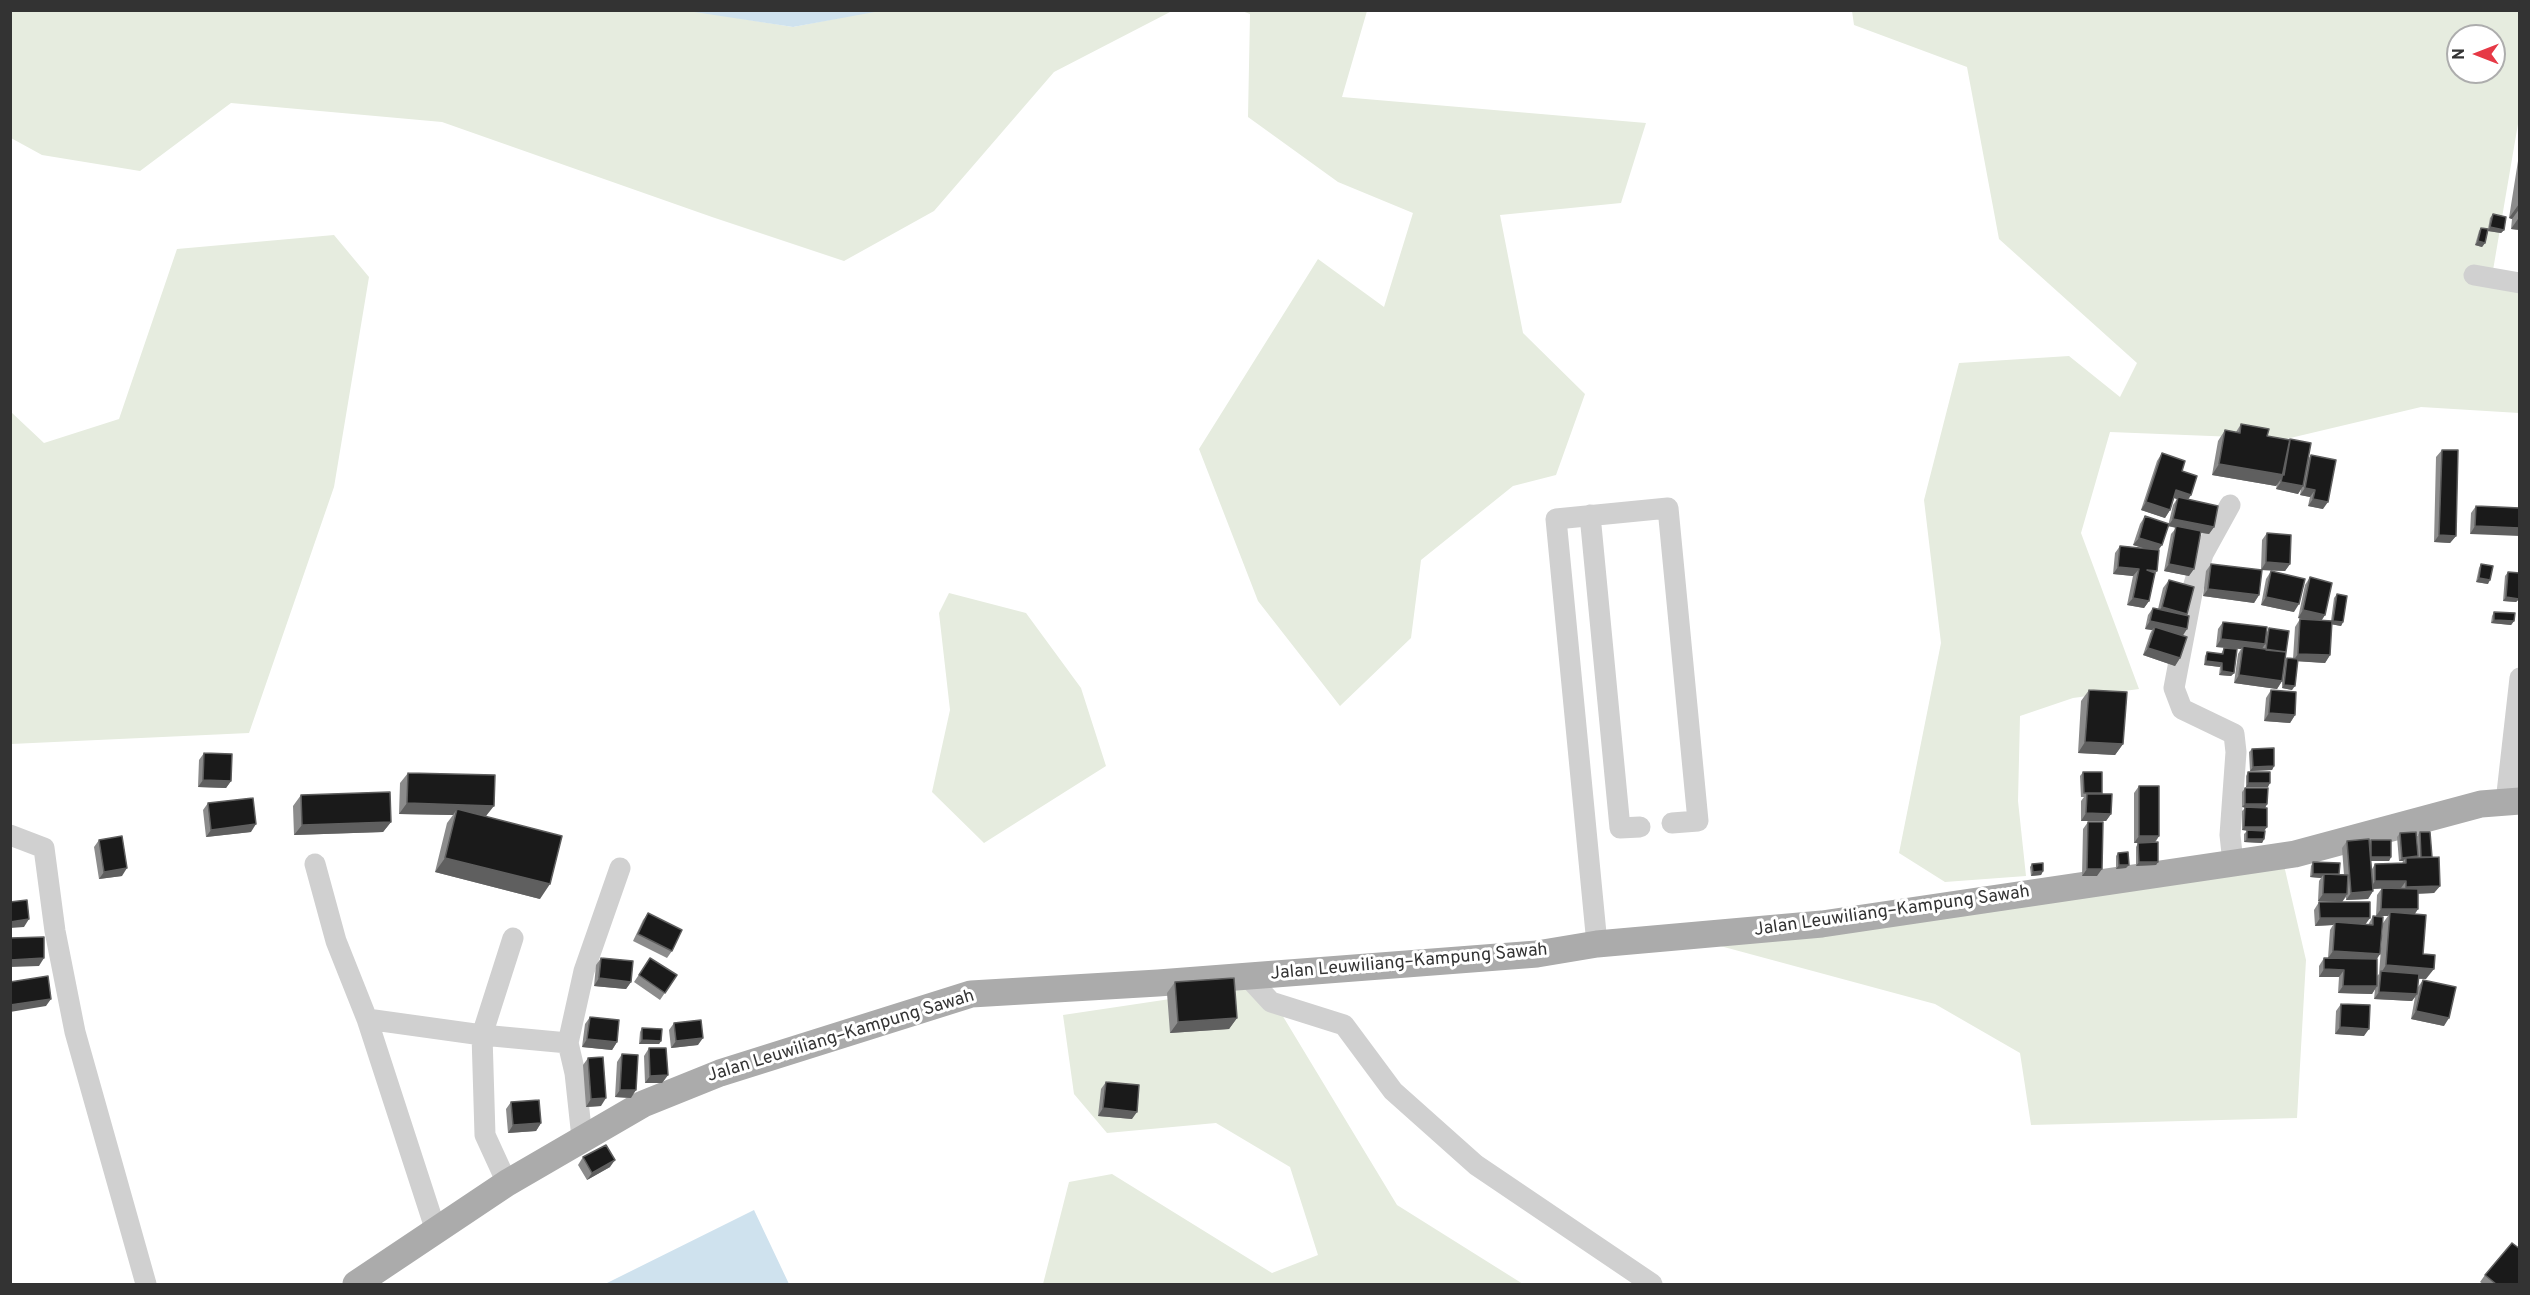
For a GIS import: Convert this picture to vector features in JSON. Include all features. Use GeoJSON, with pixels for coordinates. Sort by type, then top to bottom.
{"type":"FeatureCollection","features":[{"type":"Feature","properties":{"kind":"main road","name":"Jalan Leuwiliang–Kampung Sawah"},"geometry":{"type":"LineString","coordinates":[[356,1284],[507,1183],[643,1104],[720,1073],[970,994],[1158,983],[1537,954],[1597,944],[1822,924],[2295,854],[2481,804],[2513,802]]}},
{"type":"Feature","properties":{"kind":"street"},"geometry":{"type":"LineString","coordinates":[[2474,275],[2520,283]]}},
{"type":"Feature","properties":{"kind":"street"},"geometry":{"type":"LineString","coordinates":[[2230,505],[2203,554],[2193,588],[2174,688],[2182,709],[2234,734],[2236,752],[2230,836],[2233,863]]}},
{"type":"Feature","properties":{"kind":"street"},"geometry":{"type":"LineString","coordinates":[[1597,944],[1556,519],[1668,508],[1698,821],[1672,824]]}},
{"type":"Feature","properties":{"kind":"street"},"geometry":{"type":"LineString","coordinates":[[1590,515],[1620,828],[1640,827]]}},
{"type":"Feature","properties":{"kind":"street"},"geometry":{"type":"LineString","coordinates":[[2513,802],[2520,678]]}},
{"type":"Feature","properties":{"kind":"street"},"geometry":{"type":"LineString","coordinates":[[10,834],[44,848],[55,931],[75,1032],[146,1284]]}},
{"type":"Feature","properties":{"kind":"street"},"geometry":{"type":"LineString","coordinates":[[315,864],[336,941],[367,1019],[436,1231]]}},
{"type":"Feature","properties":{"kind":"street"},"geometry":{"type":"LineString","coordinates":[[582,1138],[568,1043],[584,971],[620,868]]}},
{"type":"Feature","properties":{"kind":"street"},"geometry":{"type":"LineString","coordinates":[[507,1183],[485,1135],[482,1035],[513,938]]}},
{"type":"Feature","properties":{"kind":"street"},"geometry":{"type":"LineString","coordinates":[[1247,976],[1271,1002],[1344,1025],[1393,1091],[1476,1165],[1652,1284]]}},
{"type":"Feature","properties":{"kind":"street"},"geometry":{"type":"LineString","coordinates":[[367,1019],[482,1035],[568,1043]]}},
{"type":"Feature","properties":{"kind":"shaded area"},"geometry":{"type":"Polygon","coordinates":[[[688,10],[793,27],[880,10],[1172,11],[1054,72],[934,211],[844,261],[442,122],[231,103],[140,171],[42,155],[11,138],[10,11],[688,10]]]}},
{"type":"Feature","properties":{"kind":"shaded area"},"geometry":{"type":"Polygon","coordinates":[[[1242,11],[1367,11],[1342,97],[1646,123],[1621,203],[1500,215],[1523,333],[1585,394],[1556,475],[1513,486],[1421,560],[1411,638],[1340,706],[1258,601],[1199,449],[1318,259],[1384,307],[1413,213],[1338,182],[1248,117],[1250,14],[1242,11]]]}},
{"type":"Feature","properties":{"kind":"shaded area"},"geometry":{"type":"Polygon","coordinates":[[[1852,11],[2519,11],[2519,118],[2492,276],[2519,280],[2519,413],[2421,407],[2286,439],[2110,432],[2081,533],[2139,689],[2073,698],[2020,716],[2018,801],[2026,876],[1945,882],[1899,853],[1941,643],[1924,500],[1959,363],[2069,356],[2120,397],[2137,363],[1999,239],[1967,67],[1854,25],[1852,11]]]}},
{"type":"Feature","properties":{"kind":"shaded area"},"geometry":{"type":"Polygon","coordinates":[[[334,235],[369,277],[334,487],[249,733],[11,744],[11,412],[44,443],[119,419],[177,249],[334,235]]]}},
{"type":"Feature","properties":{"kind":"shaded area"},"geometry":{"type":"Polygon","coordinates":[[[949,593],[1026,613],[1081,688],[1106,766],[984,843],[932,792],[950,710],[939,613],[949,593]]]}},
{"type":"Feature","properties":{"kind":"shaded area"},"geometry":{"type":"Polygon","coordinates":[[[2283,861],[2306,960],[2297,1118],[2031,1125],[2020,1053],[1935,1004],[1687,937],[2283,861]]]}},
{"type":"Feature","properties":{"kind":"shaded area"},"geometry":{"type":"Polygon","coordinates":[[[1264,985],[1397,1205],[1523,1284],[1043,1284],[1069,1182],[1112,1174],[1272,1273],[1318,1255],[1290,1167],[1216,1123],[1107,1133],[1074,1094],[1063,1015],[1264,985]]]}},
{"type":"Feature","properties":{"kind":"water"},"geometry":{"type":"Polygon","coordinates":[[[688,11],[880,11],[793,27],[688,11]]]}},
{"type":"Feature","properties":{"kind":"water"},"geometry":{"type":"Polygon","coordinates":[[[754,1210],[789,1284],[605,1284],[754,1210]]]}},
{"type":"Feature","properties":{"kind":"building"},"geometry":{"type":"Polygon","coordinates":[[[2493,214],[2506,217],[2504,230],[2490,227],[2493,214]]]}},
{"type":"Feature","properties":{"kind":"building"},"geometry":{"type":"Polygon","coordinates":[[[2481,228],[2488,229],[2485,243],[2478,241],[2481,228]]]}},
{"type":"Feature","properties":{"kind":"building"},"geometry":{"type":"Polygon","coordinates":[[[2241,424],[2269,429],[2267,436],[2290,440],[2284,475],[2219,464],[2225,430],[2240,433],[2241,424]]]}},
{"type":"Feature","properties":{"kind":"building"},"geometry":{"type":"Polygon","coordinates":[[[2290,439],[2311,443],[2303,486],[2281,482],[2290,439]]]}},
{"type":"Feature","properties":{"kind":"building"},"geometry":{"type":"Polygon","coordinates":[[[2442,450],[2458,450],[2456,536],[2439,535],[2442,450]]]}},
{"type":"Feature","properties":{"kind":"building"},"geometry":{"type":"Polygon","coordinates":[[[2162,453],[2185,461],[2182,471],[2197,476],[2191,495],[2176,490],[2170,510],[2146,502],[2162,453]]]}},
{"type":"Feature","properties":{"kind":"building"},"geometry":{"type":"Polygon","coordinates":[[[2311,455],[2336,460],[2328,502],[2313,499],[2315,490],[2305,488],[2311,455]]]}},
{"type":"Feature","properties":{"kind":"building"},"geometry":{"type":"Polygon","coordinates":[[[2178,497],[2218,506],[2214,527],[2173,519],[2178,497]]]}},
{"type":"Feature","properties":{"kind":"building"},"geometry":{"type":"Polygon","coordinates":[[[2476,506],[2520,508],[2520,528],[2475,526],[2476,506]]]}},
{"type":"Feature","properties":{"kind":"building"},"geometry":{"type":"Polygon","coordinates":[[[2145,516],[2169,524],[2162,545],[2139,538],[2145,516]]]}},
{"type":"Feature","properties":{"kind":"building"},"geometry":{"type":"Polygon","coordinates":[[[2176,526],[2201,531],[2194,569],[2169,564],[2176,526]]]}},
{"type":"Feature","properties":{"kind":"building"},"geometry":{"type":"Polygon","coordinates":[[[2267,533],[2291,535],[2290,564],[2266,562],[2267,533]]]}},
{"type":"Feature","properties":{"kind":"building"},"geometry":{"type":"Polygon","coordinates":[[[2120,546],[2159,550],[2157,571],[2147,570],[2155,573],[2149,601],[2133,598],[2139,569],[2118,567],[2120,546]]]}},
{"type":"Feature","properties":{"kind":"building"},"geometry":{"type":"Polygon","coordinates":[[[2211,564],[2262,570],[2259,595],[2208,589],[2211,564]]]}},
{"type":"Feature","properties":{"kind":"building"},"geometry":{"type":"Polygon","coordinates":[[[2481,564],[2493,566],[2490,580],[2479,578],[2481,564]]]}},
{"type":"Feature","properties":{"kind":"building"},"geometry":{"type":"Polygon","coordinates":[[[2271,571],[2305,579],[2299,604],[2266,597],[2271,571]]]}},
{"type":"Feature","properties":{"kind":"building"},"geometry":{"type":"Polygon","coordinates":[[[2508,572],[2520,573],[2519,599],[2506,597],[2508,572]]]}},
{"type":"Feature","properties":{"kind":"building"},"geometry":{"type":"Polygon","coordinates":[[[2310,577],[2332,583],[2325,615],[2303,610],[2310,577]]]}},
{"type":"Feature","properties":{"kind":"building"},"geometry":{"type":"Polygon","coordinates":[[[2169,580],[2194,587],[2187,614],[2162,607],[2169,580]]]}},
{"type":"Feature","properties":{"kind":"building"},"geometry":{"type":"Polygon","coordinates":[[[2337,594],[2347,596],[2343,622],[2333,621],[2337,594]]]}},
{"type":"Feature","properties":{"kind":"building"},"geometry":{"type":"Polygon","coordinates":[[[2153,608],[2189,616],[2187,629],[2150,621],[2153,608]]]}},
{"type":"Feature","properties":{"kind":"building"},"geometry":{"type":"Polygon","coordinates":[[[2494,612],[2515,613],[2514,621],[2494,620],[2494,612]]]}},
{"type":"Feature","properties":{"kind":"building"},"geometry":{"type":"Polygon","coordinates":[[[2300,619],[2332,621],[2330,655],[2298,654],[2300,619]]]}},
{"type":"Feature","properties":{"kind":"building"},"geometry":{"type":"Polygon","coordinates":[[[2223,622],[2267,627],[2265,644],[2221,639],[2223,622]]]}},
{"type":"Feature","properties":{"kind":"building"},"geometry":{"type":"Polygon","coordinates":[[[2155,627],[2187,637],[2180,658],[2148,648],[2155,627]]]}},
{"type":"Feature","properties":{"kind":"building"},"geometry":{"type":"Polygon","coordinates":[[[2269,628],[2289,631],[2286,652],[2266,650],[2269,628]]]}},
{"type":"Feature","properties":{"kind":"building"},"geometry":{"type":"Polygon","coordinates":[[[2243,646],[2286,652],[2282,681],[2239,675],[2243,646]]]}},
{"type":"Feature","properties":{"kind":"building"},"geometry":{"type":"Polygon","coordinates":[[[2224,648],[2237,649],[2234,673],[2222,671],[2222,663],[2206,661],[2207,652],[2223,654],[2224,648]]]}},
{"type":"Feature","properties":{"kind":"building"},"geometry":{"type":"Polygon","coordinates":[[[2287,658],[2298,659],[2295,686],[2284,685],[2287,658]]]}},
{"type":"Feature","properties":{"kind":"building"},"geometry":{"type":"Polygon","coordinates":[[[2089,690],[2127,692],[2123,744],[2085,742],[2089,690]]]}},
{"type":"Feature","properties":{"kind":"building"},"geometry":{"type":"Polygon","coordinates":[[[2271,690],[2296,692],[2295,715],[2269,713],[2271,690]]]}},
{"type":"Feature","properties":{"kind":"building"},"geometry":{"type":"Polygon","coordinates":[[[2274,748],[2274,766],[2253,767],[2252,749],[2274,748]]]}},
{"type":"Feature","properties":{"kind":"building"},"geometry":{"type":"Polygon","coordinates":[[[204,753],[232,754],[231,781],[203,780],[204,753]]]}},
{"type":"Feature","properties":{"kind":"building"},"geometry":{"type":"Polygon","coordinates":[[[2083,772],[2102,772],[2102,793],[2084,793],[2083,772]]]}},
{"type":"Feature","properties":{"kind":"building"},"geometry":{"type":"Polygon","coordinates":[[[2248,772],[2270,772],[2270,783],[2248,783],[2248,772]]]}},
{"type":"Feature","properties":{"kind":"building"},"geometry":{"type":"Polygon","coordinates":[[[408,773],[495,775],[494,806],[407,803],[408,773]]]}},
{"type":"Feature","properties":{"kind":"building"},"geometry":{"type":"Polygon","coordinates":[[[2139,786],[2159,786],[2159,836],[2139,836],[2139,786]]]}},
{"type":"Feature","properties":{"kind":"building"},"geometry":{"type":"Polygon","coordinates":[[[2245,788],[2268,788],[2267,804],[2245,804],[2245,788]]]}},
{"type":"Feature","properties":{"kind":"building"},"geometry":{"type":"Polygon","coordinates":[[[390,792],[391,822],[302,825],[301,795],[390,792]]]}},
{"type":"Feature","properties":{"kind":"building"},"geometry":{"type":"Polygon","coordinates":[[[2087,794],[2112,794],[2111,814],[2086,813],[2087,794]]]}},
{"type":"Feature","properties":{"kind":"building"},"geometry":{"type":"Polygon","coordinates":[[[253,798],[256,824],[211,830],[208,803],[253,798]]]}},
{"type":"Feature","properties":{"kind":"building"},"geometry":{"type":"Polygon","coordinates":[[[2245,807],[2267,808],[2267,827],[2244,827],[2245,807]]]}},
{"type":"Feature","properties":{"kind":"building"},"geometry":{"type":"Polygon","coordinates":[[[457,809],[562,836],[550,884],[445,858],[457,809]]]}},
{"type":"Feature","properties":{"kind":"building"},"geometry":{"type":"Polygon","coordinates":[[[2088,822],[2103,822],[2102,869],[2087,869],[2088,822]]]}},
{"type":"Feature","properties":{"kind":"building"},"geometry":{"type":"Polygon","coordinates":[[[2247,830],[2265,831],[2264,839],[2247,839],[2247,830]]]}},
{"type":"Feature","properties":{"kind":"building"},"geometry":{"type":"Polygon","coordinates":[[[2416,832],[2418,856],[2402,858],[2400,833],[2416,832]]]}},
{"type":"Feature","properties":{"kind":"building"},"geometry":{"type":"Polygon","coordinates":[[[2420,832],[2430,832],[2432,857],[2421,857],[2420,832]]]}},
{"type":"Feature","properties":{"kind":"building"},"geometry":{"type":"Polygon","coordinates":[[[122,836],[127,868],[104,872],[99,840],[122,836]]]}},
{"type":"Feature","properties":{"kind":"building"},"geometry":{"type":"Polygon","coordinates":[[[2369,839],[2373,891],[2351,893],[2347,841],[2369,839]]]}},
{"type":"Feature","properties":{"kind":"building"},"geometry":{"type":"Polygon","coordinates":[[[2371,840],[2391,840],[2391,857],[2371,857],[2371,840]]]}},
{"type":"Feature","properties":{"kind":"building"},"geometry":{"type":"Polygon","coordinates":[[[2158,842],[2158,862],[2139,862],[2138,843],[2158,842]]]}},
{"type":"Feature","properties":{"kind":"building"},"geometry":{"type":"Polygon","coordinates":[[[2128,852],[2129,865],[2119,865],[2118,853],[2128,852]]]}},
{"type":"Feature","properties":{"kind":"building"},"geometry":{"type":"Polygon","coordinates":[[[2439,857],[2440,886],[2406,887],[2406,881],[2375,881],[2375,864],[2406,863],[2406,858],[2439,857]]]}},
{"type":"Feature","properties":{"kind":"building"},"geometry":{"type":"Polygon","coordinates":[[[2313,862],[2340,863],[2339,874],[2313,874],[2313,862]]]}},
{"type":"Feature","properties":{"kind":"building"},"geometry":{"type":"Polygon","coordinates":[[[2043,863],[2043,871],[2033,872],[2032,864],[2043,863]]]}},
{"type":"Feature","properties":{"kind":"building"},"geometry":{"type":"Polygon","coordinates":[[[2324,874],[2348,875],[2347,894],[2323,894],[2324,874]]]}},
{"type":"Feature","properties":{"kind":"building"},"geometry":{"type":"Polygon","coordinates":[[[2382,888],[2418,889],[2418,909],[2381,909],[2382,888]]]}},
{"type":"Feature","properties":{"kind":"building"},"geometry":{"type":"Polygon","coordinates":[[[27,900],[29,919],[10,922],[10,902],[27,900]]]}},
{"type":"Feature","properties":{"kind":"building"},"geometry":{"type":"Polygon","coordinates":[[[2319,902],[2370,902],[2370,918],[2320,918],[2319,902]]]}},
{"type":"Feature","properties":{"kind":"building"},"geometry":{"type":"Polygon","coordinates":[[[2390,912],[2426,915],[2423,954],[2435,955],[2434,969],[2386,965],[2390,912]]]}},
{"type":"Feature","properties":{"kind":"building"},"geometry":{"type":"Polygon","coordinates":[[[648,913],[682,930],[672,951],[638,934],[648,913]]]}},
{"type":"Feature","properties":{"kind":"building"},"geometry":{"type":"Polygon","coordinates":[[[2373,916],[2383,917],[2380,954],[2333,951],[2335,922],[2373,925],[2373,916]]]}},
{"type":"Feature","properties":{"kind":"building"},"geometry":{"type":"Polygon","coordinates":[[[44,937],[44,958],[10,960],[10,938],[44,937]]]}},
{"type":"Feature","properties":{"kind":"building"},"geometry":{"type":"Polygon","coordinates":[[[601,958],[633,961],[631,982],[599,978],[601,958]]]}},
{"type":"Feature","properties":{"kind":"building"},"geometry":{"type":"Polygon","coordinates":[[[650,958],[677,975],[665,993],[639,975],[650,958]]]}},
{"type":"Feature","properties":{"kind":"building"},"geometry":{"type":"Polygon","coordinates":[[[2324,958],[2377,959],[2377,986],[2343,986],[2344,970],[2324,969],[2324,958]]]}},
{"type":"Feature","properties":{"kind":"building"},"geometry":{"type":"Polygon","coordinates":[[[2381,971],[2419,974],[2417,994],[2379,992],[2381,971]]]}},
{"type":"Feature","properties":{"kind":"building"},"geometry":{"type":"Polygon","coordinates":[[[48,976],[51,999],[10,1005],[10,982],[48,976]]]}},
{"type":"Feature","properties":{"kind":"building"},"geometry":{"type":"Polygon","coordinates":[[[1234,978],[1237,1018],[1178,1022],[1175,982],[1234,978]]]}},
{"type":"Feature","properties":{"kind":"building"},"geometry":{"type":"Polygon","coordinates":[[[2423,980],[2456,987],[2449,1018],[2416,1011],[2423,980]]]}},
{"type":"Feature","properties":{"kind":"building"},"geometry":{"type":"Polygon","coordinates":[[[2341,1004],[2370,1005],[2369,1029],[2340,1027],[2341,1004]]]}},
{"type":"Feature","properties":{"kind":"building"},"geometry":{"type":"Polygon","coordinates":[[[590,1017],[619,1020],[617,1042],[587,1039],[590,1017]]]}},
{"type":"Feature","properties":{"kind":"building"},"geometry":{"type":"Polygon","coordinates":[[[701,1020],[703,1038],[676,1041],[674,1023],[701,1020]]]}},
{"type":"Feature","properties":{"kind":"building"},"geometry":{"type":"Polygon","coordinates":[[[642,1028],[662,1029],[661,1041],[642,1040],[642,1028]]]}},
{"type":"Feature","properties":{"kind":"building"},"geometry":{"type":"Polygon","coordinates":[[[649,1048],[666,1048],[668,1075],[650,1076],[649,1048]]]}},
{"type":"Feature","properties":{"kind":"building"},"geometry":{"type":"Polygon","coordinates":[[[622,1054],[638,1055],[636,1090],[620,1090],[622,1054]]]}},
{"type":"Feature","properties":{"kind":"building"},"geometry":{"type":"Polygon","coordinates":[[[603,1057],[606,1098],[591,1099],[588,1058],[603,1057]]]}},
{"type":"Feature","properties":{"kind":"building"},"geometry":{"type":"Polygon","coordinates":[[[1106,1082],[1139,1085],[1137,1112],[1103,1108],[1106,1082]]]}},
{"type":"Feature","properties":{"kind":"building"},"geometry":{"type":"Polygon","coordinates":[[[539,1100],[541,1123],[513,1125],[511,1102],[539,1100]]]}},
{"type":"Feature","properties":{"kind":"building"},"geometry":{"type":"Polygon","coordinates":[[[606,1145],[615,1160],[592,1173],[583,1157],[606,1145]]]}},
{"type":"Feature","properties":{"kind":"building"},"geometry":{"type":"Polygon","coordinates":[[[2512,1243],[2520,1249],[2520,1284],[2496,1284],[2485,1275],[2512,1243]]]}}]}
